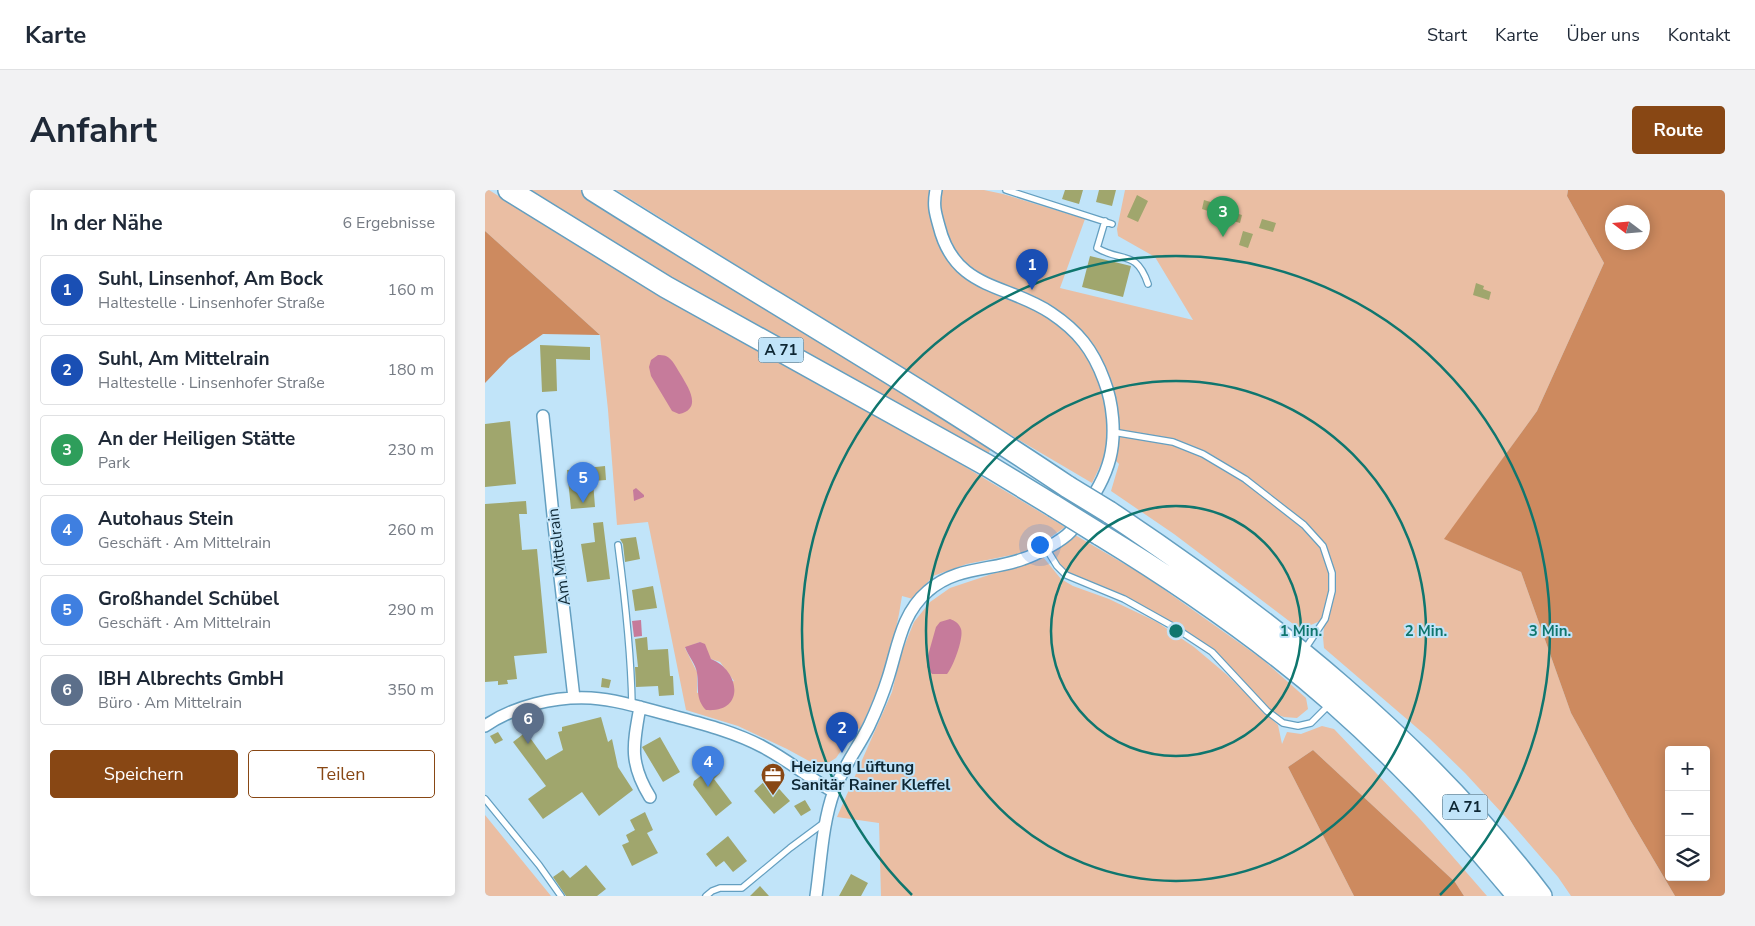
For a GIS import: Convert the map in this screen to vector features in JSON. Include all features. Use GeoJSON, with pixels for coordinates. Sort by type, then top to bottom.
{"type":"FeatureCollection","features":[{"type":"Feature","properties":{"kind":"highway","name":"A 71"},"geometry":{"type":"LineString","coordinates":[[509,190],[666,287],[982,462],[1152,566],[1204,601],[1267,648],[1332,701],[1373,739],[1438,802],[1519,896]]}},
{"type":"Feature","properties":{"kind":"highway","name":"A 71"},"geometry":{"type":"LineString","coordinates":[[593,190],[706,262],[1004,444],[1109,512],[1215,585],[1303,653],[1383,723],[1419,758],[1497,841],[1541,896]]}},
{"type":"Feature","properties":{"kind":"street"},"geometry":{"type":"LineString","coordinates":[[817,896],[827,820],[834,792],[846,765],[869,726],[887,680],[903,626],[917,602],[929,590],[947,580],[968,571],[1023,560],[1070,532],[1103,481],[1111,456],[1113,432],[1109,394],[1097,360],[1078,334],[1041,306],[975,278],[963,269],[950,254],[941,236],[934,204],[936,190]]}},
{"type":"Feature","properties":{"kind":"street","name":"Am Mittelrain"},"geometry":{"type":"LineString","coordinates":[[543,416],[574,698]]}},
{"type":"Feature","properties":{"kind":"street"},"geometry":{"type":"LineString","coordinates":[[485,726],[508,713],[535,704],[574,698],[592,698],[636,706],[722,729],[761,746],[834,792]]}},
{"type":"Feature","properties":{"kind":"street"},"geometry":{"type":"LineString","coordinates":[[636,706],[633,744],[634,761],[639,777],[650,797]]}},
{"type":"Feature","properties":{"kind":"lane"},"geometry":{"type":"LineString","coordinates":[[1006,190],[1112,224]]}},
{"type":"Feature","properties":{"kind":"lane"},"geometry":{"type":"LineString","coordinates":[[1105,222],[1097,248],[1103,252],[1130,259],[1136,263],[1143,270],[1148,284]]}},
{"type":"Feature","properties":{"kind":"lane"},"geometry":{"type":"LineString","coordinates":[[1113,432],[1173,442],[1203,454],[1245,479],[1304,525],[1323,546],[1332,574],[1332,591],[1325,619],[1303,653]]}},
{"type":"Feature","properties":{"kind":"lane"},"geometry":{"type":"LineString","coordinates":[[618,545],[626,602],[636,706]]}},
{"type":"Feature","properties":{"kind":"lane"},"geometry":{"type":"LineString","coordinates":[[1046,548],[1065,575],[1124,599],[1174,627],[1212,652],[1267,711],[1283,722],[1299,726],[1311,723],[1332,701]]}},
{"type":"Feature","properties":{"kind":"lane"},"geometry":{"type":"LineString","coordinates":[[485,799],[539,865],[561,896]]}},
{"type":"Feature","properties":{"kind":"lane"},"geometry":{"type":"LineString","coordinates":[[706,896],[720,888],[742,888],[827,820]]}},
{"type":"Feature","properties":{"kind":"shaded area"},"geometry":{"type":"Polygon","coordinates":[[[485,190],[489,190],[566,239],[662,296],[919,439],[1065,527],[1031,551],[967,564],[933,576],[913,599],[902,596],[891,648],[881,681],[868,713],[860,729],[857,728],[836,758],[828,763],[819,764],[809,761],[738,726],[686,710],[648,522],[617,525],[600,335],[485,231],[485,190]],[[700,642],[685,648],[697,672],[697,693],[734,681],[720,662],[711,659],[700,642]]]}},
{"type":"Feature","properties":{"kind":"shaded area"},"geometry":{"type":"Polygon","coordinates":[[[525,190],[581,190],[992,445],[988,455],[670,278],[525,190]]]}},
{"type":"Feature","properties":{"kind":"shaded area"},"geometry":{"type":"Polygon","coordinates":[[[616,190],[984,190],[1003,194],[1085,219],[1060,288],[1193,320],[1155,257],[1118,236],[1117,229],[1125,190],[1568,190],[1567,196],[1604,263],[1537,411],[1445,539],[1521,572],[1571,713],[1675,896],[1571,896],[1558,877],[1465,773],[1430,739],[1324,648],[1325,619],[1306,627],[1297,627],[1174,534],[1111,491],[1119,464],[1111,456],[1102,462],[1092,483],[970,411],[616,190]]]}},
{"type":"Feature","properties":{"kind":"shaded area"},"geometry":{"type":"Polygon","coordinates":[[[1568,190],[1725,190],[1725,896],[1675,896],[1666,881],[1710,881],[1710,746],[1665,746],[1665,879],[1571,713],[1521,572],[1444,539],[1537,411],[1604,263],[1567,196],[1568,190]]]}},
{"type":"Feature","properties":{"kind":"shaded area"},"geometry":{"type":"Polygon","coordinates":[[[485,231],[600,335],[543,334],[509,358],[485,383],[485,231]]]}},
{"type":"Feature","properties":{"kind":"shaded area"},"geometry":{"type":"Polygon","coordinates":[[[658,355],[671,359],[690,391],[692,403],[686,411],[679,414],[672,411],[651,376],[649,367],[651,360],[658,355]]]}},
{"type":"Feature","properties":{"kind":"shaded area"},"geometry":{"type":"Polygon","coordinates":[[[636,488],[644,497],[634,501],[633,490],[636,488]]]}},
{"type":"Feature","properties":{"kind":"shaded area"},"geometry":{"type":"Polygon","coordinates":[[[1070,532],[1145,576],[1262,659],[1306,698],[1308,709],[1297,718],[1284,717],[1267,711],[1212,652],[1124,599],[1066,575],[1046,548],[1070,532]]]}},
{"type":"Feature","properties":{"kind":"shaded area"},"geometry":{"type":"Polygon","coordinates":[[[1043,557],[1061,579],[1157,622],[1194,647],[1226,674],[1278,725],[1282,744],[1287,732],[1301,734],[1322,726],[1334,729],[1420,819],[1487,896],[1464,896],[1455,882],[1313,750],[1288,767],[1354,896],[881,896],[879,823],[837,817],[892,692],[901,654],[914,622],[930,602],[950,588],[1043,557]]]}},
{"type":"Feature","properties":{"kind":"shaded area"},"geometry":{"type":"Polygon","coordinates":[[[950,619],[957,622],[962,633],[957,652],[947,674],[932,674],[927,667],[927,659],[936,627],[940,622],[950,619]]]}},
{"type":"Feature","properties":{"kind":"shaded area"},"geometry":{"type":"Polygon","coordinates":[[[641,620],[642,636],[634,637],[632,621],[641,620]]]}},
{"type":"Feature","properties":{"kind":"shaded area"},"geometry":{"type":"Polygon","coordinates":[[[700,642],[705,644],[711,659],[721,664],[733,681],[733,698],[728,705],[719,709],[706,710],[700,701],[696,670],[685,647],[700,642]]]}},
{"type":"Feature","properties":{"kind":"shaded area"},"geometry":{"type":"Polygon","coordinates":[[[1313,750],[1455,882],[1464,896],[1354,896],[1288,767],[1313,750]]]}},
{"type":"Feature","properties":{"kind":"shaded area"},"geometry":{"type":"Polygon","coordinates":[[[485,815],[551,896],[485,896],[485,815]]]}},
{"type":"Feature","properties":{"kind":"building"},"geometry":{"type":"Polygon","coordinates":[[[1065,190],[1083,190],[1079,204],[1062,199],[1065,190]]]}},
{"type":"Feature","properties":{"kind":"building"},"geometry":{"type":"Polygon","coordinates":[[[1099,190],[1116,190],[1112,206],[1096,202],[1099,190]]]}},
{"type":"Feature","properties":{"kind":"building"},"geometry":{"type":"Polygon","coordinates":[[[1137,195],[1148,201],[1138,222],[1127,217],[1137,195]]]}},
{"type":"Feature","properties":{"kind":"building"},"geometry":{"type":"Polygon","coordinates":[[[1204,200],[1217,204],[1214,213],[1202,209],[1204,200]]]}},
{"type":"Feature","properties":{"kind":"building"},"geometry":{"type":"Polygon","coordinates":[[[1232,212],[1242,215],[1240,223],[1230,220],[1232,212]]]}},
{"type":"Feature","properties":{"kind":"building"},"geometry":{"type":"Polygon","coordinates":[[[1262,219],[1276,223],[1273,232],[1259,228],[1262,219]]]}},
{"type":"Feature","properties":{"kind":"building"},"geometry":{"type":"Polygon","coordinates":[[[1243,231],[1253,234],[1248,248],[1239,245],[1243,231]]]}},
{"type":"Feature","properties":{"kind":"building"},"geometry":{"type":"Polygon","coordinates":[[[1090,256],[1131,266],[1123,297],[1082,287],[1090,256]]]}},
{"type":"Feature","properties":{"kind":"building"},"geometry":{"type":"Polygon","coordinates":[[[1476,283],[1484,286],[1483,289],[1491,292],[1489,300],[1473,295],[1476,283]]]}},
{"type":"Feature","properties":{"kind":"building"},"geometry":{"type":"Polygon","coordinates":[[[540,345],[590,347],[590,360],[556,359],[557,391],[542,392],[540,345]]]}},
{"type":"Feature","properties":{"kind":"building"},"geometry":{"type":"Polygon","coordinates":[[[510,421],[516,484],[485,487],[485,424],[510,421]]]}},
{"type":"Feature","properties":{"kind":"building"},"geometry":{"type":"Polygon","coordinates":[[[605,466],[606,480],[593,481],[595,507],[571,509],[567,470],[605,466]]]}},
{"type":"Feature","properties":{"kind":"building"},"geometry":{"type":"Polygon","coordinates":[[[526,501],[527,514],[519,514],[522,550],[537,549],[547,653],[514,656],[517,679],[507,680],[508,684],[498,685],[498,681],[485,682],[485,504],[526,501]]]}},
{"type":"Feature","properties":{"kind":"building"},"geometry":{"type":"Polygon","coordinates":[[[603,522],[610,579],[587,582],[581,544],[595,542],[593,523],[603,522]]]}},
{"type":"Feature","properties":{"kind":"building"},"geometry":{"type":"Polygon","coordinates":[[[636,537],[640,559],[625,562],[623,544],[620,539],[636,537]]]}},
{"type":"Feature","properties":{"kind":"building"},"geometry":{"type":"Polygon","coordinates":[[[653,586],[657,608],[635,611],[632,590],[653,586]]]}},
{"type":"Feature","properties":{"kind":"building"},"geometry":{"type":"Polygon","coordinates":[[[647,637],[648,650],[668,649],[670,676],[673,676],[674,695],[659,696],[658,686],[636,687],[635,667],[638,667],[635,639],[647,637]]]}},
{"type":"Feature","properties":{"kind":"building"},"geometry":{"type":"Polygon","coordinates":[[[602,678],[611,680],[609,688],[601,687],[602,678]]]}},
{"type":"Feature","properties":{"kind":"building"},"geometry":{"type":"Polygon","coordinates":[[[601,717],[608,742],[612,739],[618,767],[633,790],[599,816],[582,792],[543,819],[528,799],[546,786],[513,742],[526,732],[546,760],[563,750],[558,732],[562,731],[562,727],[601,717]]]}},
{"type":"Feature","properties":{"kind":"building"},"geometry":{"type":"Polygon","coordinates":[[[498,732],[503,740],[495,744],[490,736],[498,732]]]}},
{"type":"Feature","properties":{"kind":"building"},"geometry":{"type":"Polygon","coordinates":[[[660,737],[680,772],[663,782],[642,747],[660,737]]]}},
{"type":"Feature","properties":{"kind":"building"},"geometry":{"type":"Polygon","coordinates":[[[723,759],[720,773],[714,779],[732,803],[716,816],[693,785],[694,781],[723,759]]]}},
{"type":"Feature","properties":{"kind":"building"},"geometry":{"type":"Polygon","coordinates":[[[767,779],[771,784],[773,782],[790,801],[774,814],[754,791],[767,779]]]}},
{"type":"Feature","properties":{"kind":"building"},"geometry":{"type":"Polygon","coordinates":[[[805,800],[811,810],[801,816],[794,806],[805,800]]]}},
{"type":"Feature","properties":{"kind":"building"},"geometry":{"type":"Polygon","coordinates":[[[645,812],[653,830],[647,833],[658,853],[632,866],[622,845],[629,842],[626,835],[635,830],[630,820],[645,812]]]}},
{"type":"Feature","properties":{"kind":"building"},"geometry":{"type":"Polygon","coordinates":[[[728,836],[747,861],[733,872],[724,861],[716,867],[706,854],[728,836]]]}},
{"type":"Feature","properties":{"kind":"building"},"geometry":{"type":"Polygon","coordinates":[[[586,865],[606,889],[597,896],[566,896],[553,877],[563,870],[570,878],[586,865]]]}},
{"type":"Feature","properties":{"kind":"building"},"geometry":{"type":"Polygon","coordinates":[[[851,874],[868,883],[861,896],[839,896],[851,874]]]}},
{"type":"Feature","properties":{"kind":"building"},"geometry":{"type":"Polygon","coordinates":[[[760,886],[769,896],[750,896],[760,886]]]}},
{"type":"Feature","properties":{"kind":"place","name":"An der Heiligen Stätte"},"geometry":{"type":"Point","coordinates":[1223,237]}},
{"type":"Feature","properties":{"kind":"place","name":"Suhl, Linsenhof, Am Bock"},"geometry":{"type":"Point","coordinates":[1032,290]}},
{"type":"Feature","properties":{"kind":"place","name":"Großhandel Schübel"},"geometry":{"type":"Point","coordinates":[583,503]}},
{"type":"Feature","properties":{"kind":"place","name":"IBH Albrechts GmbH"},"geometry":{"type":"Point","coordinates":[528,744]}},
{"type":"Feature","properties":{"kind":"place","name":"Suhl, Am Mittelrain"},"geometry":{"type":"Point","coordinates":[842,753]}},
{"type":"Feature","properties":{"kind":"place","name":"Autohaus Stein"},"geometry":{"type":"Point","coordinates":[708,787]}},
{"type":"Feature","properties":{"kind":"place","name":"Heizung Lüftung Sanitär Rainer Kleffel"},"geometry":{"type":"Point","coordinates":[773,796]}}]}
